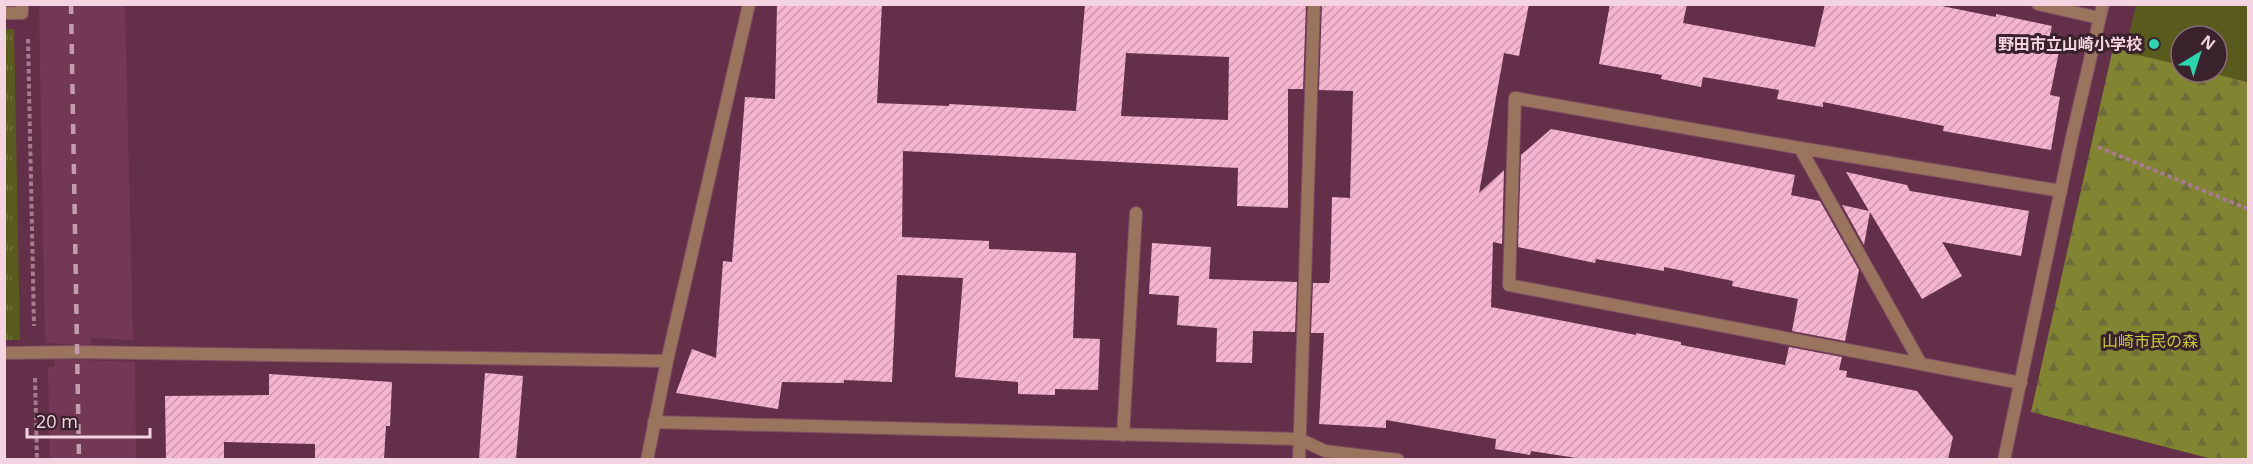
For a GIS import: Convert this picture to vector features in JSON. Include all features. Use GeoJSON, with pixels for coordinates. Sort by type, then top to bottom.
{"type":"FeatureCollection","features":[{"type":"Feature","properties":{"kind":"street"},"geometry":{"type":"LineString","coordinates":[[647,459],[749,4]]}},
{"type":"Feature","properties":{"kind":"street"},"geometry":{"type":"LineString","coordinates":[[1299,459],[1314,4]]}},
{"type":"Feature","properties":{"kind":"street"},"geometry":{"type":"LineString","coordinates":[[2038,4],[2099,18]]}},
{"type":"Feature","properties":{"kind":"street"},"geometry":{"type":"LineString","coordinates":[[2004,459],[2072,137],[2103,4]]}},
{"type":"Feature","properties":{"kind":"street"},"geometry":{"type":"LineString","coordinates":[[4,13],[22,9]]}},
{"type":"Feature","properties":{"kind":"street"},"geometry":{"type":"LineString","coordinates":[[2020,383],[1509,285],[1515,98],[2061,191]]}},
{"type":"Feature","properties":{"kind":"street"},"geometry":{"type":"LineString","coordinates":[[1800,148],[1921,364]]}},
{"type":"Feature","properties":{"kind":"street"},"geometry":{"type":"LineString","coordinates":[[1123,435],[1136,213]]}},
{"type":"Feature","properties":{"kind":"street"},"geometry":{"type":"LineString","coordinates":[[4,353],[668,361]]}},
{"type":"Feature","properties":{"kind":"street"},"geometry":{"type":"LineString","coordinates":[[654,422],[1299,440],[1325,451],[1398,459]]}},
{"type":"Feature","properties":{"kind":"path"},"geometry":{"type":"LineString","coordinates":[[22,9],[28,28],[37,459]]}},
{"type":"Feature","properties":{"kind":"path"},"geometry":{"type":"LineString","coordinates":[[2072,137],[2248,209]]}},
{"type":"Feature","properties":{"kind":"shaded area"},"geometry":{"type":"Polygon","coordinates":[[[39,5],[125,5],[133,340],[91,338],[90,346],[45,343],[39,5]]]}},
{"type":"Feature","properties":{"kind":"shaded area"},"geometry":{"type":"Polygon","coordinates":[[[55,359],[135,362],[136,459],[50,459],[48,367],[54,367],[55,359]]]}},
{"type":"Feature","properties":{"kind":"green space","name":"野田市立山崎小学校"},"geometry":{"type":"Polygon","coordinates":[[[2136,5],[2248,5],[2248,82],[2229,77],[2229,24],[2169,24],[2169,62],[2125,52],[2136,5]]]}},
{"type":"Feature","properties":{"kind":"green space"},"geometry":{"type":"Polygon","coordinates":[[[5,29],[14,29],[20,340],[5,340],[5,29]]]}},
{"type":"Feature","properties":{"kind":"green space","name":"山崎市民の森"},"geometry":{"type":"Polygon","coordinates":[[[2113,48],[2169,62],[2169,84],[2229,84],[2229,77],[2248,82],[2248,459],[2212,459],[2031,412],[2113,48]]]}},
{"type":"Feature","properties":{"kind":"building"},"geometry":{"type":"Polygon","coordinates":[[[777,4],[882,4],[877,103],[949,106],[949,104],[1076,111],[1085,4],[1306,4],[1303,89],[1288,89],[1288,208],[1237,206],[1238,168],[903,151],[902,237],[989,241],[989,249],[1076,253],[1073,338],[1100,339],[1098,390],[1055,389],[1055,395],[1018,394],[1018,382],[955,377],[963,278],[897,275],[892,382],[844,380],[844,383],[782,382],[778,409],[676,393],[692,349],[716,358],[723,261],[732,262],[745,97],[775,99],[777,4]],[[1126,53],[1121,116],[1228,120],[1229,57],[1126,53]]]}},
{"type":"Feature","properties":{"kind":"building"},"geometry":{"type":"Polygon","coordinates":[[[1322,4],[1529,4],[1519,56],[1504,53],[1479,193],[1504,170],[1502,244],[1493,242],[1491,307],[1636,335],[1636,333],[1681,342],[1681,345],[1785,365],[1789,347],[1842,357],[1839,370],[1847,371],[1846,377],[1917,391],[1953,437],[1948,459],[1583,459],[1531,451],[1530,455],[1495,449],[1496,439],[1386,420],[1386,428],[1319,424],[1324,333],[1311,333],[1313,283],[1329,283],[1332,197],[1350,198],[1353,91],[1319,90],[1322,4]]]}},
{"type":"Feature","properties":{"kind":"building"},"geometry":{"type":"Polygon","coordinates":[[[1610,4],[1687,4],[1683,23],[1815,47],[1825,4],[1932,4],[2052,26],[2049,39],[2061,42],[2050,95],[2060,97],[2051,150],[1943,131],[1944,126],[1823,102],[1823,107],[1777,99],[1779,90],[1703,77],[1701,87],[1661,79],[1662,75],[1599,64],[1610,4]]]}},
{"type":"Feature","properties":{"kind":"building"},"geometry":{"type":"Polygon","coordinates":[[[1551,129],[1795,175],[1791,195],[1820,201],[1859,270],[1845,341],[1792,331],[1798,299],[1732,286],[1733,281],[1664,267],[1664,271],[1596,259],[1595,263],[1518,247],[1521,155],[1551,129]]]}},
{"type":"Feature","properties":{"kind":"building"},"geometry":{"type":"Polygon","coordinates":[[[1846,172],[1907,185],[1910,191],[2029,211],[2021,256],[1942,242],[1962,276],[1922,299],[1870,212],[1864,245],[1842,205],[1869,211],[1846,172]]]}},
{"type":"Feature","properties":{"kind":"building"},"geometry":{"type":"Polygon","coordinates":[[[1152,243],[1211,247],[1209,279],[1297,282],[1295,332],[1253,331],[1252,363],[1216,362],[1217,328],[1177,325],[1179,296],[1149,294],[1152,243]]]}},
{"type":"Feature","properties":{"kind":"building"},"geometry":{"type":"Polygon","coordinates":[[[485,373],[523,376],[516,459],[479,459],[485,373]]]}},
{"type":"Feature","properties":{"kind":"building"},"geometry":{"type":"Polygon","coordinates":[[[269,374],[392,382],[390,426],[386,426],[384,459],[315,459],[315,444],[224,442],[224,459],[166,459],[165,396],[269,395],[269,374]]]}},
{"type":"Feature","properties":{"kind":"railway"},"geometry":{"type":"LineString","coordinates":[[71,4],[79,460]]}},
{"type":"Feature","properties":{"kind":"place","name":"野田市立山崎小学校"},"geometry":{"type":"Point","coordinates":[2154,44]}}]}
